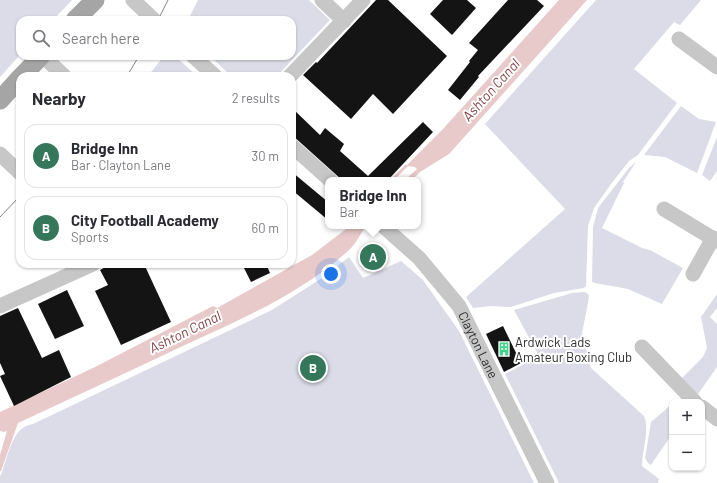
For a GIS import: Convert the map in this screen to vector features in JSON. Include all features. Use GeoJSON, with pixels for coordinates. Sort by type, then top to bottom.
{"type":"FeatureCollection","features":[{"type":"Feature","properties":{"kind":"main road"},"geometry":{"type":"LineString","coordinates":[[79,16],[95,0]]}},
{"type":"Feature","properties":{"kind":"main road"},"geometry":{"type":"LineString","coordinates":[[26,72],[38,60]]}},
{"type":"Feature","properties":{"kind":"main road"},"geometry":{"type":"LineString","coordinates":[[0,100],[16,82]]}},
{"type":"Feature","properties":{"kind":"street"},"geometry":{"type":"LineString","coordinates":[[133,0],[150,16]]}},
{"type":"Feature","properties":{"kind":"street"},"geometry":{"type":"LineString","coordinates":[[322,0],[344,21]]}},
{"type":"Feature","properties":{"kind":"street"},"geometry":{"type":"LineString","coordinates":[[294,72],[363,0]]}},
{"type":"Feature","properties":{"kind":"street"},"geometry":{"type":"LineString","coordinates":[[679,39],[717,67]]}},
{"type":"Feature","properties":{"kind":"street"},"geometry":{"type":"LineString","coordinates":[[46,60],[60,72]]}},
{"type":"Feature","properties":{"kind":"street"},"geometry":{"type":"LineString","coordinates":[[197,60],[210,72]]}},
{"type":"Feature","properties":{"kind":"street"},"geometry":{"type":"LineString","coordinates":[[296,150],[327,177]]}},
{"type":"Feature","properties":{"kind":"street"},"geometry":{"type":"LineString","coordinates":[[0,154],[16,169]]}},
{"type":"Feature","properties":{"kind":"street"},"geometry":{"type":"LineString","coordinates":[[664,209],[715,240],[693,274]]}},
{"type":"Feature","properties":{"kind":"street","name":"Clayton Lane"},"geometry":{"type":"LineString","coordinates":[[386,229],[419,258],[460,306],[547,483]]}},
{"type":"Feature","properties":{"kind":"street"},"geometry":{"type":"LineString","coordinates":[[0,306],[85,268]]}},
{"type":"Feature","properties":{"kind":"street"},"geometry":{"type":"LineString","coordinates":[[642,347],[692,399]]}},
{"type":"Feature","properties":{"kind":"street"},"geometry":{"type":"LineString","coordinates":[[705,409],[717,419]]}},
{"type":"Feature","properties":{"kind":"shaded area"},"geometry":{"type":"Polygon","coordinates":[[[0,0],[72,0],[57,16],[16,16],[16,59],[0,77],[0,0]]]}},
{"type":"Feature","properties":{"kind":"shaded area"},"geometry":{"type":"Polygon","coordinates":[[[198,0],[309,0],[330,20],[296,56],[296,16],[190,16],[198,0]]]}},
{"type":"Feature","properties":{"kind":"shaded area"},"geometry":{"type":"Polygon","coordinates":[[[596,0],[701,0],[680,25],[674,22],[634,69],[677,103],[638,155],[629,161],[594,208],[588,226],[586,286],[584,288],[554,293],[511,307],[491,306],[473,308],[466,297],[565,209],[485,124],[596,0]]]}},
{"type":"Feature","properties":{"kind":"shaded area"},"geometry":{"type":"Polygon","coordinates":[[[161,60],[179,60],[193,72],[151,72],[161,60]]]}},
{"type":"Feature","properties":{"kind":"shaded area"},"geometry":{"type":"Polygon","coordinates":[[[214,60],[292,60],[281,72],[227,72],[214,60]]]}},
{"type":"Feature","properties":{"kind":"shaded area"},"geometry":{"type":"Polygon","coordinates":[[[681,106],[699,119],[716,122],[697,173],[665,157],[644,155],[681,106]]]}},
{"type":"Feature","properties":{"kind":"shaded area"},"geometry":{"type":"Polygon","coordinates":[[[717,137],[717,171],[710,181],[702,175],[717,137]]]}},
{"type":"Feature","properties":{"kind":"shaded area"},"geometry":{"type":"Polygon","coordinates":[[[636,162],[623,182],[624,183],[602,228],[642,248],[650,250],[683,268],[662,304],[628,289],[592,282],[593,227],[598,208],[629,168],[636,162]]]}},
{"type":"Feature","properties":{"kind":"shaded area"},"geometry":{"type":"Polygon","coordinates":[[[349,257],[363,278],[401,261],[423,280],[459,331],[534,483],[0,483],[0,475],[15,436],[26,426],[272,310],[322,278],[349,257]]]}},
{"type":"Feature","properties":{"kind":"shaded area"},"geometry":{"type":"Polygon","coordinates":[[[585,292],[589,295],[582,333],[591,368],[644,416],[646,421],[646,434],[642,466],[659,479],[658,483],[559,483],[505,374],[539,356],[514,310],[572,293],[585,292]]]}},
{"type":"Feature","properties":{"kind":"shaded area"},"geometry":{"type":"Polygon","coordinates":[[[717,294],[717,308],[710,317],[717,324],[717,367],[698,394],[680,380],[703,357],[707,348],[701,317],[717,294]]]}},
{"type":"Feature","properties":{"kind":"shaded area"},"geometry":{"type":"Polygon","coordinates":[[[669,407],[669,438],[651,465],[645,458],[651,422],[669,407]]]}},
{"type":"Feature","properties":{"kind":"water","name":"Ashton Canal"},"geometry":{"type":"Polygon","coordinates":[[[559,0],[587,0],[449,154],[420,172],[415,177],[408,177],[417,169],[415,167],[406,166],[443,129],[559,0]]]}},
{"type":"Feature","properties":{"kind":"water","name":"Ashton Canal"},"geometry":{"type":"Polygon","coordinates":[[[346,229],[364,229],[349,250],[331,265],[312,279],[271,304],[18,423],[0,471],[0,455],[7,431],[0,431],[0,412],[95,367],[213,306],[217,308],[289,268],[296,268],[296,264],[312,255],[346,229]]]}},
{"type":"Feature","properties":{"kind":"building"},"geometry":{"type":"Polygon","coordinates":[[[376,0],[388,0],[447,56],[393,114],[373,94],[351,119],[303,75],[316,62],[317,63],[376,0]]]}},
{"type":"Feature","properties":{"kind":"building"},"geometry":{"type":"Polygon","coordinates":[[[443,0],[467,0],[476,8],[452,35],[430,14],[443,0]]]}},
{"type":"Feature","properties":{"kind":"building"},"geometry":{"type":"Polygon","coordinates":[[[508,0],[537,0],[544,6],[478,76],[479,77],[460,100],[448,90],[478,50],[469,43],[508,0]]]}},
{"type":"Feature","properties":{"kind":"building"},"geometry":{"type":"Polygon","coordinates":[[[296,112],[320,135],[325,128],[344,144],[340,151],[368,176],[423,122],[433,132],[391,177],[339,177],[296,139],[296,112]]]}},
{"type":"Feature","properties":{"kind":"building"},"geometry":{"type":"Polygon","coordinates":[[[296,175],[325,200],[325,218],[296,193],[296,175]]]}},
{"type":"Feature","properties":{"kind":"building"},"geometry":{"type":"Polygon","coordinates":[[[376,243],[385,264],[372,270],[371,268],[366,270],[361,258],[367,256],[364,248],[376,243]]]}},
{"type":"Feature","properties":{"kind":"building"},"geometry":{"type":"Polygon","coordinates":[[[104,268],[146,268],[171,322],[121,345],[95,291],[108,285],[100,270],[104,268]]]}},
{"type":"Feature","properties":{"kind":"building"},"geometry":{"type":"Polygon","coordinates":[[[244,268],[268,268],[270,273],[251,282],[244,268]]]}},
{"type":"Feature","properties":{"kind":"building"},"geometry":{"type":"Polygon","coordinates":[[[67,290],[84,326],[55,339],[38,304],[67,290]]]}},
{"type":"Feature","properties":{"kind":"building"},"geometry":{"type":"Polygon","coordinates":[[[18,308],[42,358],[59,350],[71,377],[14,406],[0,376],[5,374],[0,363],[0,316],[18,308]]]}},
{"type":"Feature","properties":{"kind":"building","name":"Ardwick Lads Amateur Boxing Club"},"geometry":{"type":"Polygon","coordinates":[[[503,326],[521,363],[504,372],[486,334],[503,326]]]}},
{"type":"Feature","properties":{"kind":"waterway"},"geometry":{"type":"LineString","coordinates":[[395,177],[406,166]]}},
{"type":"Feature","properties":{"kind":"tram line"},"geometry":{"type":"LineString","coordinates":[[160,16],[168,0]]}},
{"type":"Feature","properties":{"kind":"tram line"},"geometry":{"type":"LineString","coordinates":[[129,72],[137,60]]}},
{"type":"Feature","properties":{"kind":"tram line"},"geometry":{"type":"LineString","coordinates":[[0,217],[16,200]]}},
{"type":"Feature","properties":{"kind":"place","name":"Bridge Inn"},"geometry":{"type":"Point","coordinates":[373,257]}},
{"type":"Feature","properties":{"kind":"place","name":"Ardwick Lads Amateur Boxing Club"},"geometry":{"type":"Point","coordinates":[504,349]}},
{"type":"Feature","properties":{"kind":"place","name":"City Football Academy"},"geometry":{"type":"Point","coordinates":[313,368]}}]}
